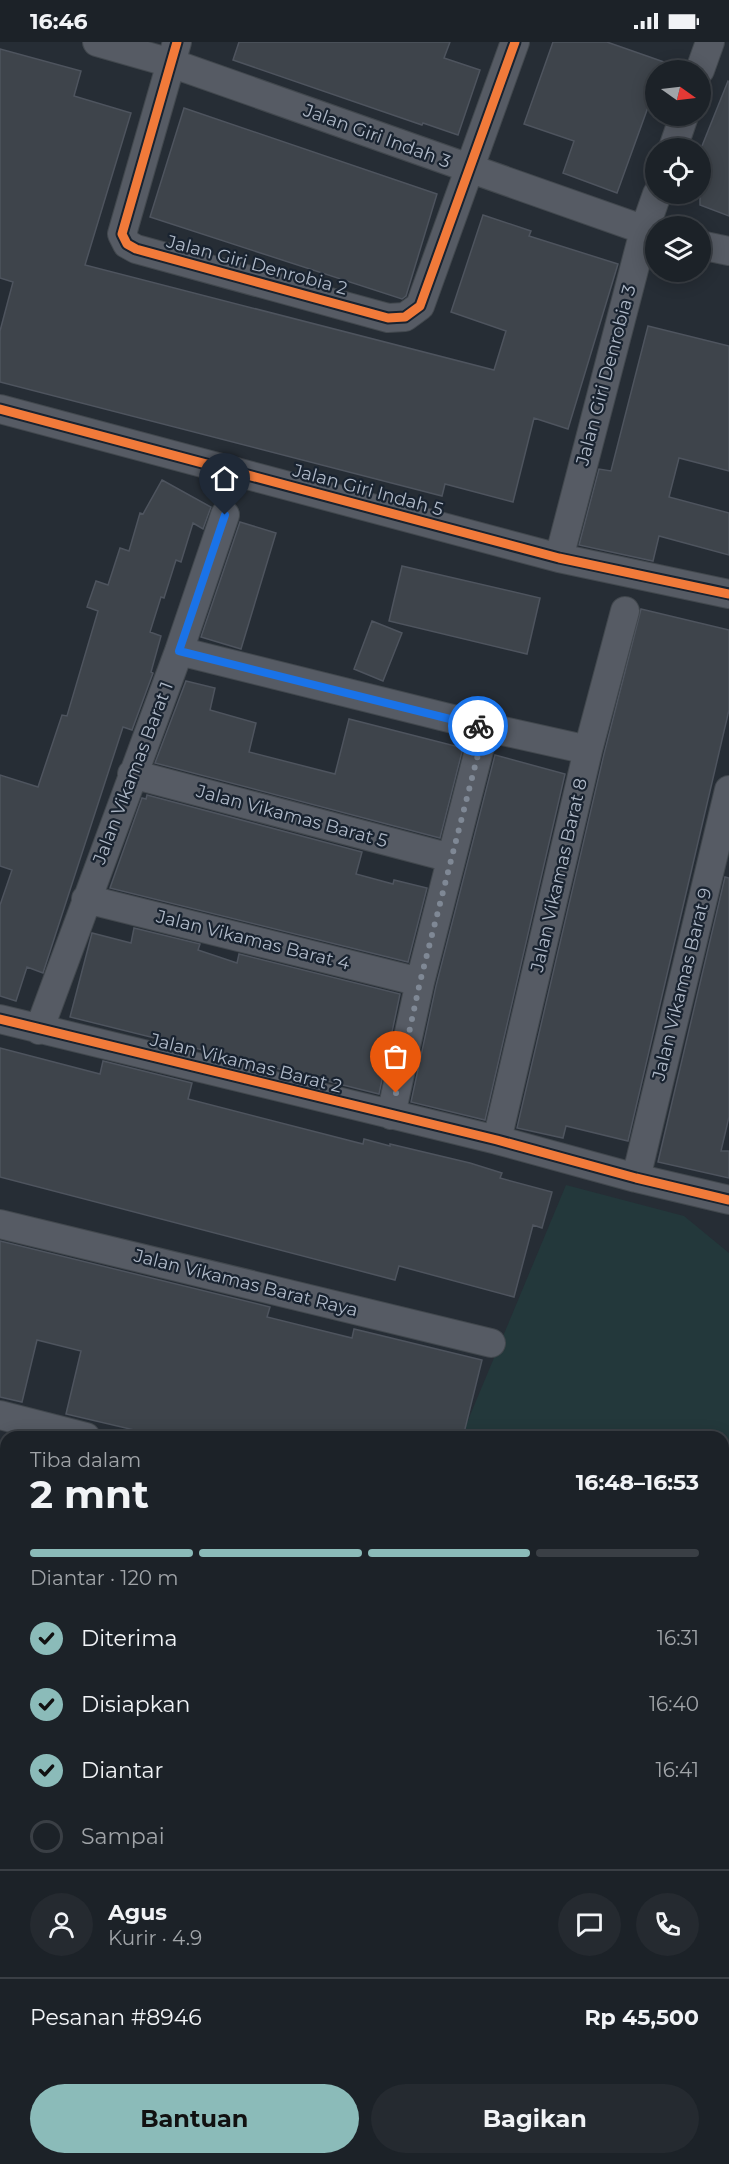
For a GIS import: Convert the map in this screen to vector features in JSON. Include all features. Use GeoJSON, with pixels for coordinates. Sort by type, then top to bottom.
{"type":"FeatureCollection","features":[{"type":"Feature","properties":{"kind":"street","name":"Jalan Giri Indah 3"},"geometry":{"type":"LineString","coordinates":[[97,42],[174,52],[468,169],[645,230]]}},
{"type":"Feature","properties":{"kind":"street"},"geometry":{"type":"LineString","coordinates":[[468,169],[515,42]]}},
{"type":"Feature","properties":{"kind":"street"},"geometry":{"type":"LineString","coordinates":[[704,60],[710,42]]}},
{"type":"Feature","properties":{"kind":"street","name":"Jalan Giri Denrobia 2"},"geometry":{"type":"LineString","coordinates":[[174,52],[122,234],[127,244],[136,249],[388,318],[405,317],[420,306],[468,169]]}},
{"type":"Feature","properties":{"kind":"street"},"geometry":{"type":"LineString","coordinates":[[711,247],[729,252]]}},
{"type":"Feature","properties":{"kind":"street","name":"Jalan Giri Denrobia 3"},"geometry":{"type":"LineString","coordinates":[[559,558],[645,250]]}},
{"type":"Feature","properties":{"kind":"street","name":"Jalan Giri Indah 5"},"geometry":{"type":"LineString","coordinates":[[0,410],[559,558],[729,594]]}},
{"type":"Feature","properties":{"kind":"street","name":"Jalan Vikamas Barat 1"},"geometry":{"type":"LineString","coordinates":[[39,1030],[179,651],[225,515]]}},
{"type":"Feature","properties":{"kind":"street","name":"Jalan Vikamas Barat 8"},"geometry":{"type":"LineString","coordinates":[[496,1140],[588,750],[625,611]]}},
{"type":"Feature","properties":{"kind":"street"},"geometry":{"type":"LineString","coordinates":[[179,651],[485,727],[588,750]]}},
{"type":"Feature","properties":{"kind":"street"},"geometry":{"type":"LineString","coordinates":[[391,1115],[420,982],[485,727]]}},
{"type":"Feature","properties":{"kind":"street","name":"Jalan Vikamas Barat 5"},"geometry":{"type":"LineString","coordinates":[[132,774],[451,858]]}},
{"type":"Feature","properties":{"kind":"street","name":"Jalan Vikamas Barat 9"},"geometry":{"type":"LineString","coordinates":[[636,1178],[729,790]]}},
{"type":"Feature","properties":{"kind":"street","name":"Jalan Vikamas Barat 4"},"geometry":{"type":"LineString","coordinates":[[86,899],[420,982]]}},
{"type":"Feature","properties":{"kind":"street","name":"Jalan Vikamas Barat 2"},"geometry":{"type":"LineString","coordinates":[[0,1019],[496,1140],[636,1178],[729,1200]]}},
{"type":"Feature","properties":{"kind":"street","name":"Jalan Vikamas Barat Raya"},"geometry":{"type":"LineString","coordinates":[[0,1224],[491,1343]]}},
{"type":"Feature","properties":{"kind":"street"},"geometry":{"type":"LineString","coordinates":[[0,1415],[55,1431]]}},
{"type":"Feature","properties":{"kind":"green space"},"geometry":{"type":"Polygon","coordinates":[[[566,1185],[684,1216],[729,1253],[729,1431],[464,1431],[566,1185]]]}},
{"type":"Feature","properties":{"kind":"building"},"geometry":{"type":"Polygon","coordinates":[[[239,42],[450,42],[444,58],[480,70],[458,135],[423,123],[422,125],[233,60],[239,42]]]}},
{"type":"Feature","properties":{"kind":"building"},"geometry":{"type":"Polygon","coordinates":[[[553,42],[607,42],[658,60],[645,60],[645,115],[617,193],[563,173],[574,141],[524,124],[553,42]]]}},
{"type":"Feature","properties":{"kind":"building"},"geometry":{"type":"Polygon","coordinates":[[[0,49],[81,71],[74,96],[131,113],[85,265],[494,370],[506,331],[451,312],[483,215],[531,231],[529,236],[618,264],[568,429],[534,418],[513,502],[445,484],[442,496],[0,382],[0,331],[13,282],[0,278],[0,49]]]}},
{"type":"Feature","properties":{"kind":"building"},"geometry":{"type":"Polygon","coordinates":[[[728,81],[729,216],[700,205],[711,204],[711,138],[705,138],[728,81]]]}},
{"type":"Feature","properties":{"kind":"building"},"geometry":{"type":"Polygon","coordinates":[[[184,108],[437,194],[406,296],[402,299],[150,217],[184,108]]]}},
{"type":"Feature","properties":{"kind":"building"},"geometry":{"type":"Polygon","coordinates":[[[648,326],[729,346],[729,471],[679,458],[669,497],[729,513],[729,555],[659,536],[653,561],[579,545],[599,469],[611,471],[648,326]]]}},
{"type":"Feature","properties":{"kind":"building"},"geometry":{"type":"Polygon","coordinates":[[[162,480],[211,507],[203,529],[193,523],[181,562],[176,560],[164,598],[161,597],[150,632],[161,636],[151,672],[153,673],[132,730],[123,727],[43,973],[27,967],[16,1001],[0,996],[0,905],[12,870],[0,866],[0,775],[38,787],[62,715],[67,716],[98,611],[87,607],[96,581],[108,585],[120,548],[129,551],[140,513],[143,514],[162,480]]]}},
{"type":"Feature","properties":{"kind":"building"},"geometry":{"type":"Polygon","coordinates":[[[240,522],[276,533],[241,649],[201,637],[240,522]]]}},
{"type":"Feature","properties":{"kind":"building"},"geometry":{"type":"Polygon","coordinates":[[[402,566],[540,598],[527,654],[389,621],[402,566]]]}},
{"type":"Feature","properties":{"kind":"building"},"geometry":{"type":"Polygon","coordinates":[[[641,609],[729,630],[729,710],[628,1141],[566,1126],[563,1138],[517,1128],[604,754],[641,609]]]}},
{"type":"Feature","properties":{"kind":"building"},"geometry":{"type":"Polygon","coordinates":[[[372,621],[402,633],[383,681],[354,669],[372,621]]]}},
{"type":"Feature","properties":{"kind":"building"},"geometry":{"type":"Polygon","coordinates":[[[186,681],[215,688],[210,710],[256,723],[249,752],[335,774],[349,719],[463,748],[440,838],[155,763],[186,681]]]}},
{"type":"Feature","properties":{"kind":"building"},"geometry":{"type":"Polygon","coordinates":[[[495,755],[565,774],[485,1120],[411,1102],[436,986],[495,755]]]}},
{"type":"Feature","properties":{"kind":"building"},"geometry":{"type":"Polygon","coordinates":[[[147,795],[362,852],[356,874],[393,884],[394,880],[427,888],[408,962],[110,888],[142,798],[146,799],[147,795]]]}},
{"type":"Feature","properties":{"kind":"building"},"geometry":{"type":"Polygon","coordinates":[[[725,877],[729,878],[729,1117],[721,1151],[729,1151],[729,1178],[658,1162],[725,877]]]}},
{"type":"Feature","properties":{"kind":"building"},"geometry":{"type":"Polygon","coordinates":[[[134,928],[200,944],[198,950],[237,963],[239,954],[400,994],[379,1094],[70,1017],[92,933],[131,943],[134,928]]]}},
{"type":"Feature","properties":{"kind":"building"},"geometry":{"type":"Polygon","coordinates":[[[0,1048],[100,1074],[103,1061],[192,1083],[188,1099],[363,1144],[364,1139],[470,1163],[502,1173],[500,1178],[552,1192],[542,1228],[533,1225],[514,1297],[399,1266],[395,1280],[0,1177],[0,1048]]]}},
{"type":"Feature","properties":{"kind":"building"},"geometry":{"type":"Polygon","coordinates":[[[0,1241],[270,1307],[267,1317],[352,1338],[354,1329],[482,1360],[464,1431],[138,1431],[66,1414],[81,1351],[37,1340],[22,1402],[0,1397],[0,1241]]]}},
{"type":"Feature","properties":{"kind":"cycle path"},"geometry":{"type":"LineString","coordinates":[[177,42],[122,234],[127,244],[136,249],[388,318],[405,317],[420,306],[515,42]]}},
{"type":"Feature","properties":{"kind":"cycle path"},"geometry":{"type":"LineString","coordinates":[[0,409],[559,558],[729,594]]}},
{"type":"Feature","properties":{"kind":"cycle path"},"geometry":{"type":"LineString","coordinates":[[0,1019],[497,1140],[636,1178],[729,1200]]}},
{"type":"Feature","properties":{"kind":"way so far"},"geometry":{"type":"LineString","coordinates":[[396,1093],[420,982],[485,727],[478,726]]}},
{"type":"Feature","properties":{"kind":"route"},"geometry":{"type":"LineString","coordinates":[[225,515],[179,651],[478,726]]}}]}
